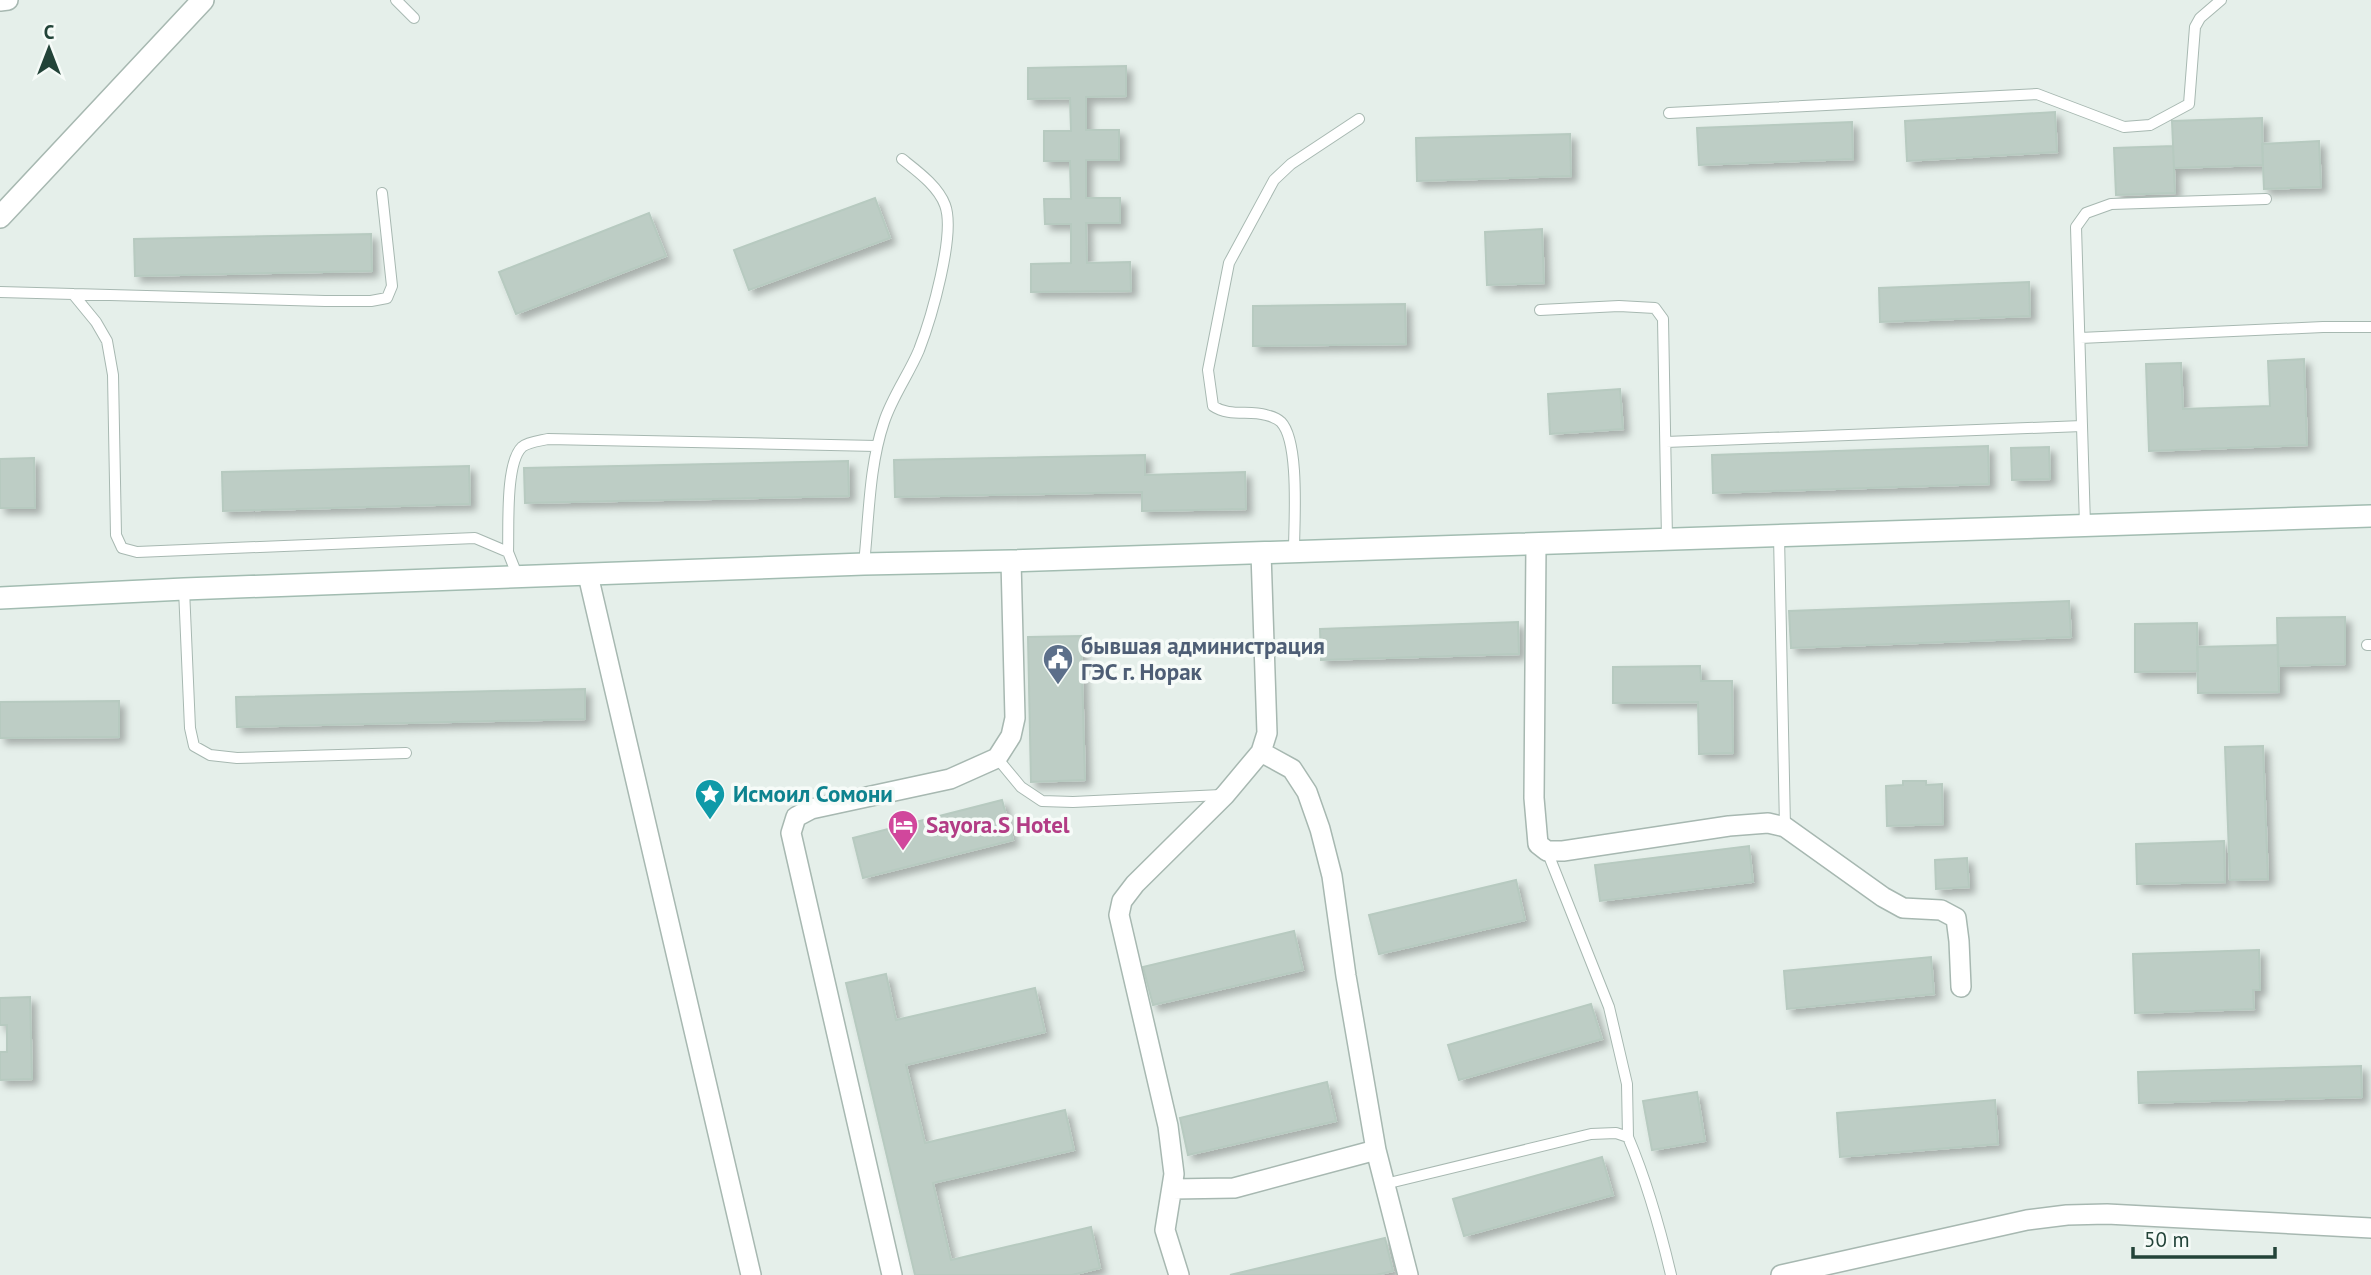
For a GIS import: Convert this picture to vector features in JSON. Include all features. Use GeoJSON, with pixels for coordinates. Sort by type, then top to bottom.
{"type":"FeatureCollection","features":[{"type":"Feature","properties":{"kind":"main road"},"geometry":{"type":"LineString","coordinates":[[0,217],[204,0]]}},
{"type":"Feature","properties":{"kind":"main road"},"geometry":{"type":"LineString","coordinates":[[0,598],[864,564],[2371,516]]}},
{"type":"Feature","properties":{"kind":"street"},"geometry":{"type":"LineString","coordinates":[[0,1],[8,0]]}},
{"type":"Feature","properties":{"kind":"street"},"geometry":{"type":"LineString","coordinates":[[1536,544],[1535,826],[1538,844],[1547,851],[1563,851],[1729,826],[1768,823],[1785,827],[1883,897],[1903,908],[1941,910],[1956,918],[1961,987]]}},
{"type":"Feature","properties":{"kind":"street"},"geometry":{"type":"LineString","coordinates":[[1179,1275],[1165,1230],[1174,1174],[1168,1126],[1119,915],[1122,901],[1135,884],[1225,795],[1261,752],[1267,733],[1261,553]]}},
{"type":"Feature","properties":{"kind":"street"},"geometry":{"type":"LineString","coordinates":[[892,1275],[792,833],[796,817],[811,809],[950,779],[998,758],[1011,736],[1015,718],[1011,561]]}},
{"type":"Feature","properties":{"kind":"street"},"geometry":{"type":"LineString","coordinates":[[588,575],[751,1275]]}},
{"type":"Feature","properties":{"kind":"street"},"geometry":{"type":"LineString","coordinates":[[1261,752],[1292,769],[1307,792],[1320,830],[1332,876],[1376,1150],[1408,1275]]}},
{"type":"Feature","properties":{"kind":"street"},"geometry":{"type":"LineString","coordinates":[[1173,1189],[1234,1188],[1376,1150]]}},
{"type":"Feature","properties":{"kind":"street"},"geometry":{"type":"LineString","coordinates":[[1781,1275],[2027,1220],[2067,1215],[2107,1214],[2371,1228]]}},
{"type":"Feature","properties":{"kind":"lane"},"geometry":{"type":"LineString","coordinates":[[397,0],[414,18]]}},
{"type":"Feature","properties":{"kind":"lane"},"geometry":{"type":"LineString","coordinates":[[1669,113],[2036,94],[2124,127],[2150,125],[2189,104],[2194,27],[2200,18],[2221,0]]}},
{"type":"Feature","properties":{"kind":"lane"},"geometry":{"type":"LineString","coordinates":[[1294,552],[1294,463],[1288,436],[1280,421],[1266,415],[1221,411],[1213,406],[1208,370],[1229,263],[1274,180],[1291,164],[1359,119]]}},
{"type":"Feature","properties":{"kind":"lane"},"geometry":{"type":"LineString","coordinates":[[864,564],[876,446],[885,418],[919,349],[941,273],[949,219],[944,202],[925,177],[902,159]]}},
{"type":"Feature","properties":{"kind":"lane"},"geometry":{"type":"LineString","coordinates":[[0,292],[371,302],[387,298],[392,286],[382,193]]}},
{"type":"Feature","properties":{"kind":"lane"},"geometry":{"type":"LineString","coordinates":[[2085,525],[2076,227],[2086,213],[2111,204],[2266,199]]}},
{"type":"Feature","properties":{"kind":"lane"},"geometry":{"type":"LineString","coordinates":[[72,294],[96,322],[107,341],[113,375],[116,535],[122,548],[137,552],[474,538],[508,552]]}},
{"type":"Feature","properties":{"kind":"lane"},"geometry":{"type":"LineString","coordinates":[[1540,310],[1619,306],[1655,308],[1663,319],[1667,540]]}},
{"type":"Feature","properties":{"kind":"lane"},"geometry":{"type":"LineString","coordinates":[[2080,338],[2371,327]]}},
{"type":"Feature","properties":{"kind":"lane"},"geometry":{"type":"LineString","coordinates":[[1666,442],[2082,426]]}},
{"type":"Feature","properties":{"kind":"lane"},"geometry":{"type":"LineString","coordinates":[[518,578],[508,552],[510,480],[514,456],[524,444],[548,439],[876,446]]}},
{"type":"Feature","properties":{"kind":"lane"},"geometry":{"type":"LineString","coordinates":[[1779,536],[1785,827]]}},
{"type":"Feature","properties":{"kind":"lane"},"geometry":{"type":"LineString","coordinates":[[184,589],[190,728],[194,746],[210,755],[237,758],[406,753]]}},
{"type":"Feature","properties":{"kind":"lane"},"geometry":{"type":"LineString","coordinates":[[998,758],[1021,788],[1042,801],[1225,795]]}},
{"type":"Feature","properties":{"kind":"lane"},"geometry":{"type":"LineString","coordinates":[[1547,851],[1609,1007],[1627,1084],[1628,1137],[1658,1219],[1671,1275]]}},
{"type":"Feature","properties":{"kind":"lane"},"geometry":{"type":"LineString","coordinates":[[1385,1184],[1591,1134],[1616,1133],[1628,1137]]}},
{"type":"Feature","properties":{"kind":"building"},"geometry":{"type":"Polygon","coordinates":[[[1126,66],[1126,96],[1086,97],[1086,130],[1119,130],[1119,160],[1086,160],[1086,198],[1120,198],[1120,223],[1086,223],[1087,263],[1130,262],[1131,291],[1031,292],[1031,264],[1071,263],[1071,224],[1045,224],[1044,199],[1071,199],[1070,161],[1044,161],[1044,131],[1071,131],[1070,98],[1028,99],[1028,68],[1126,66]]]}},
{"type":"Feature","properties":{"kind":"building"},"geometry":{"type":"Polygon","coordinates":[[[2055,112],[2057,152],[1907,161],[1905,121],[2055,112]]]}},
{"type":"Feature","properties":{"kind":"building"},"geometry":{"type":"Polygon","coordinates":[[[2262,118],[2263,165],[2174,168],[2172,121],[2262,118]]]}},
{"type":"Feature","properties":{"kind":"building"},"geometry":{"type":"Polygon","coordinates":[[[1852,122],[1853,159],[1699,165],[1697,128],[1852,122]]]}},
{"type":"Feature","properties":{"kind":"building"},"geometry":{"type":"Polygon","coordinates":[[[1570,134],[1571,176],[1417,181],[1416,138],[1570,134]]]}},
{"type":"Feature","properties":{"kind":"building"},"geometry":{"type":"Polygon","coordinates":[[[2319,141],[2321,187],[2264,189],[2262,144],[2319,141]]]}},
{"type":"Feature","properties":{"kind":"building"},"geometry":{"type":"Polygon","coordinates":[[[2173,146],[2175,193],[2116,195],[2114,148],[2173,146]]]}},
{"type":"Feature","properties":{"kind":"building"},"geometry":{"type":"Polygon","coordinates":[[[875,198],[890,238],[749,290],[734,250],[875,198]]]}},
{"type":"Feature","properties":{"kind":"building"},"geometry":{"type":"Polygon","coordinates":[[[649,213],[666,256],[516,314],[499,272],[649,213]]]}},
{"type":"Feature","properties":{"kind":"building"},"geometry":{"type":"Polygon","coordinates":[[[1542,229],[1544,283],[1487,285],[1485,232],[1542,229]]]}},
{"type":"Feature","properties":{"kind":"building"},"geometry":{"type":"Polygon","coordinates":[[[371,234],[372,271],[135,276],[134,239],[371,234]]]}},
{"type":"Feature","properties":{"kind":"building"},"geometry":{"type":"Polygon","coordinates":[[[2029,282],[2030,316],[1880,322],[1879,288],[2029,282]]]}},
{"type":"Feature","properties":{"kind":"building"},"geometry":{"type":"Polygon","coordinates":[[[1405,304],[1406,344],[1253,346],[1253,306],[1405,304]]]}},
{"type":"Feature","properties":{"kind":"building"},"geometry":{"type":"Polygon","coordinates":[[[2304,359],[2307,445],[2149,451],[2146,364],[2181,363],[2183,409],[2270,406],[2268,361],[2304,359]]]}},
{"type":"Feature","properties":{"kind":"building"},"geometry":{"type":"Polygon","coordinates":[[[1620,389],[1623,429],[1550,434],[1548,394],[1620,389]]]}},
{"type":"Feature","properties":{"kind":"building"},"geometry":{"type":"Polygon","coordinates":[[[1988,446],[1989,484],[1713,493],[1712,455],[1988,446]]]}},
{"type":"Feature","properties":{"kind":"building"},"geometry":{"type":"Polygon","coordinates":[[[2049,447],[2050,479],[2012,480],[2011,448],[2049,447]]]}},
{"type":"Feature","properties":{"kind":"building"},"geometry":{"type":"Polygon","coordinates":[[[1145,455],[1145,475],[1245,472],[1246,509],[1142,511],[1142,492],[895,497],[894,460],[1145,455]]]}},
{"type":"Feature","properties":{"kind":"building"},"geometry":{"type":"Polygon","coordinates":[[[34,458],[35,508],[0,508],[0,459],[34,458]]]}},
{"type":"Feature","properties":{"kind":"building"},"geometry":{"type":"Polygon","coordinates":[[[848,461],[849,496],[525,503],[524,468],[848,461]]]}},
{"type":"Feature","properties":{"kind":"building"},"geometry":{"type":"Polygon","coordinates":[[[469,466],[470,504],[223,511],[222,472],[469,466]]]}},
{"type":"Feature","properties":{"kind":"building"},"geometry":{"type":"Polygon","coordinates":[[[2069,601],[2071,637],[1791,648],[1789,611],[2069,601]]]}},
{"type":"Feature","properties":{"kind":"building"},"geometry":{"type":"Polygon","coordinates":[[[2345,617],[2345,664],[2278,666],[2277,618],[2345,617]]]}},
{"type":"Feature","properties":{"kind":"building"},"geometry":{"type":"Polygon","coordinates":[[[1518,622],[1519,654],[1321,660],[1320,629],[1518,622]]]}},
{"type":"Feature","properties":{"kind":"building"},"geometry":{"type":"Polygon","coordinates":[[[2197,623],[2198,671],[2135,672],[2135,624],[2197,623]]]}},
{"type":"Feature","properties":{"kind":"building"},"geometry":{"type":"Polygon","coordinates":[[[1081,636],[1085,780],[1031,782],[1028,637],[1081,636]]]}},
{"type":"Feature","properties":{"kind":"building"},"geometry":{"type":"Polygon","coordinates":[[[2278,645],[2279,692],[2198,693],[2197,647],[2278,645]]]}},
{"type":"Feature","properties":{"kind":"building"},"geometry":{"type":"Polygon","coordinates":[[[1700,666],[1701,681],[1732,681],[1733,753],[1699,754],[1698,702],[1613,703],[1613,667],[1700,666]]]}},
{"type":"Feature","properties":{"kind":"building"},"geometry":{"type":"Polygon","coordinates":[[[585,689],[585,719],[237,727],[236,697],[585,689]]]}},
{"type":"Feature","properties":{"kind":"building"},"geometry":{"type":"Polygon","coordinates":[[[119,701],[119,737],[0,738],[0,702],[119,701]]]}},
{"type":"Feature","properties":{"kind":"building"},"geometry":{"type":"Polygon","coordinates":[[[2263,746],[2268,879],[2230,880],[2225,747],[2263,746]]]}},
{"type":"Feature","properties":{"kind":"building"},"geometry":{"type":"Polygon","coordinates":[[[1903,781],[1926,781],[1926,785],[1942,784],[1943,824],[1887,826],[1886,786],[1903,785],[1903,781]]]}},
{"type":"Feature","properties":{"kind":"building"},"geometry":{"type":"Polygon","coordinates":[[[1002,800],[1013,840],[863,878],[853,838],[1002,800]]]}},
{"type":"Feature","properties":{"kind":"building"},"geometry":{"type":"Polygon","coordinates":[[[2224,841],[2225,882],[2137,884],[2136,844],[2224,841]]]}},
{"type":"Feature","properties":{"kind":"building"},"geometry":{"type":"Polygon","coordinates":[[[1749,846],[1753,882],[1600,901],[1595,865],[1749,846]]]}},
{"type":"Feature","properties":{"kind":"building"},"geometry":{"type":"Polygon","coordinates":[[[1967,858],[1969,887],[1936,889],[1935,860],[1967,858]]]}},
{"type":"Feature","properties":{"kind":"building"},"geometry":{"type":"Polygon","coordinates":[[[1516,880],[1525,920],[1379,954],[1369,915],[1516,880]]]}},
{"type":"Feature","properties":{"kind":"building"},"geometry":{"type":"Polygon","coordinates":[[[1294,931],[1303,970],[1153,1005],[1143,967],[1294,931]]]}},
{"type":"Feature","properties":{"kind":"building"},"geometry":{"type":"Polygon","coordinates":[[[2259,950],[2260,990],[2253,990],[2254,1009],[2135,1013],[2133,954],[2259,950]]]}},
{"type":"Feature","properties":{"kind":"building"},"geometry":{"type":"Polygon","coordinates":[[[1931,957],[1934,994],[1787,1009],[1784,971],[1931,957]]]}},
{"type":"Feature","properties":{"kind":"building"},"geometry":{"type":"Polygon","coordinates":[[[886,974],[896,1020],[1035,988],[1045,1032],[906,1065],[925,1143],[1065,1110],[1074,1150],[933,1183],[951,1260],[1091,1227],[1100,1268],[1072,1275],[915,1275],[846,983],[886,974]]]}},
{"type":"Feature","properties":{"kind":"building"},"geometry":{"type":"Polygon","coordinates":[[[30,997],[32,1079],[0,1080],[0,1052],[7,1052],[7,1025],[0,1025],[0,998],[30,997]]]}},
{"type":"Feature","properties":{"kind":"building"},"geometry":{"type":"Polygon","coordinates":[[[1591,1004],[1602,1039],[1459,1080],[1448,1045],[1591,1004]]]}},
{"type":"Feature","properties":{"kind":"building"},"geometry":{"type":"Polygon","coordinates":[[[2361,1066],[2362,1097],[2139,1103],[2138,1072],[2361,1066]]]}},
{"type":"Feature","properties":{"kind":"building"},"geometry":{"type":"Polygon","coordinates":[[[1327,1082],[1336,1121],[1188,1155],[1180,1118],[1327,1082]]]}},
{"type":"Feature","properties":{"kind":"building"},"geometry":{"type":"Polygon","coordinates":[[[1697,1092],[1705,1141],[1652,1150],[1643,1101],[1697,1092]]]}},
{"type":"Feature","properties":{"kind":"building"},"geometry":{"type":"Polygon","coordinates":[[[1995,1100],[1998,1144],[1840,1157],[1837,1113],[1995,1100]]]}},
{"type":"Feature","properties":{"kind":"building"},"geometry":{"type":"Polygon","coordinates":[[[1602,1157],[1613,1195],[1464,1236],[1453,1199],[1602,1157]]]}},
{"type":"Feature","properties":{"kind":"building"},"geometry":{"type":"Polygon","coordinates":[[[1385,1238],[1393,1271],[1376,1275],[1230,1275],[1385,1238]]]}},
{"type":"Feature","properties":{"kind":"place","name":"бывшая администрация ГЭС г. Норак"},"geometry":{"type":"Point","coordinates":[1058,686]}},
{"type":"Feature","properties":{"kind":"place","name":"Исмоил Сомони"},"geometry":{"type":"Point","coordinates":[710,821]}},
{"type":"Feature","properties":{"kind":"place","name":"Sayora.S Hotel"},"geometry":{"type":"Point","coordinates":[903,852]}}]}
